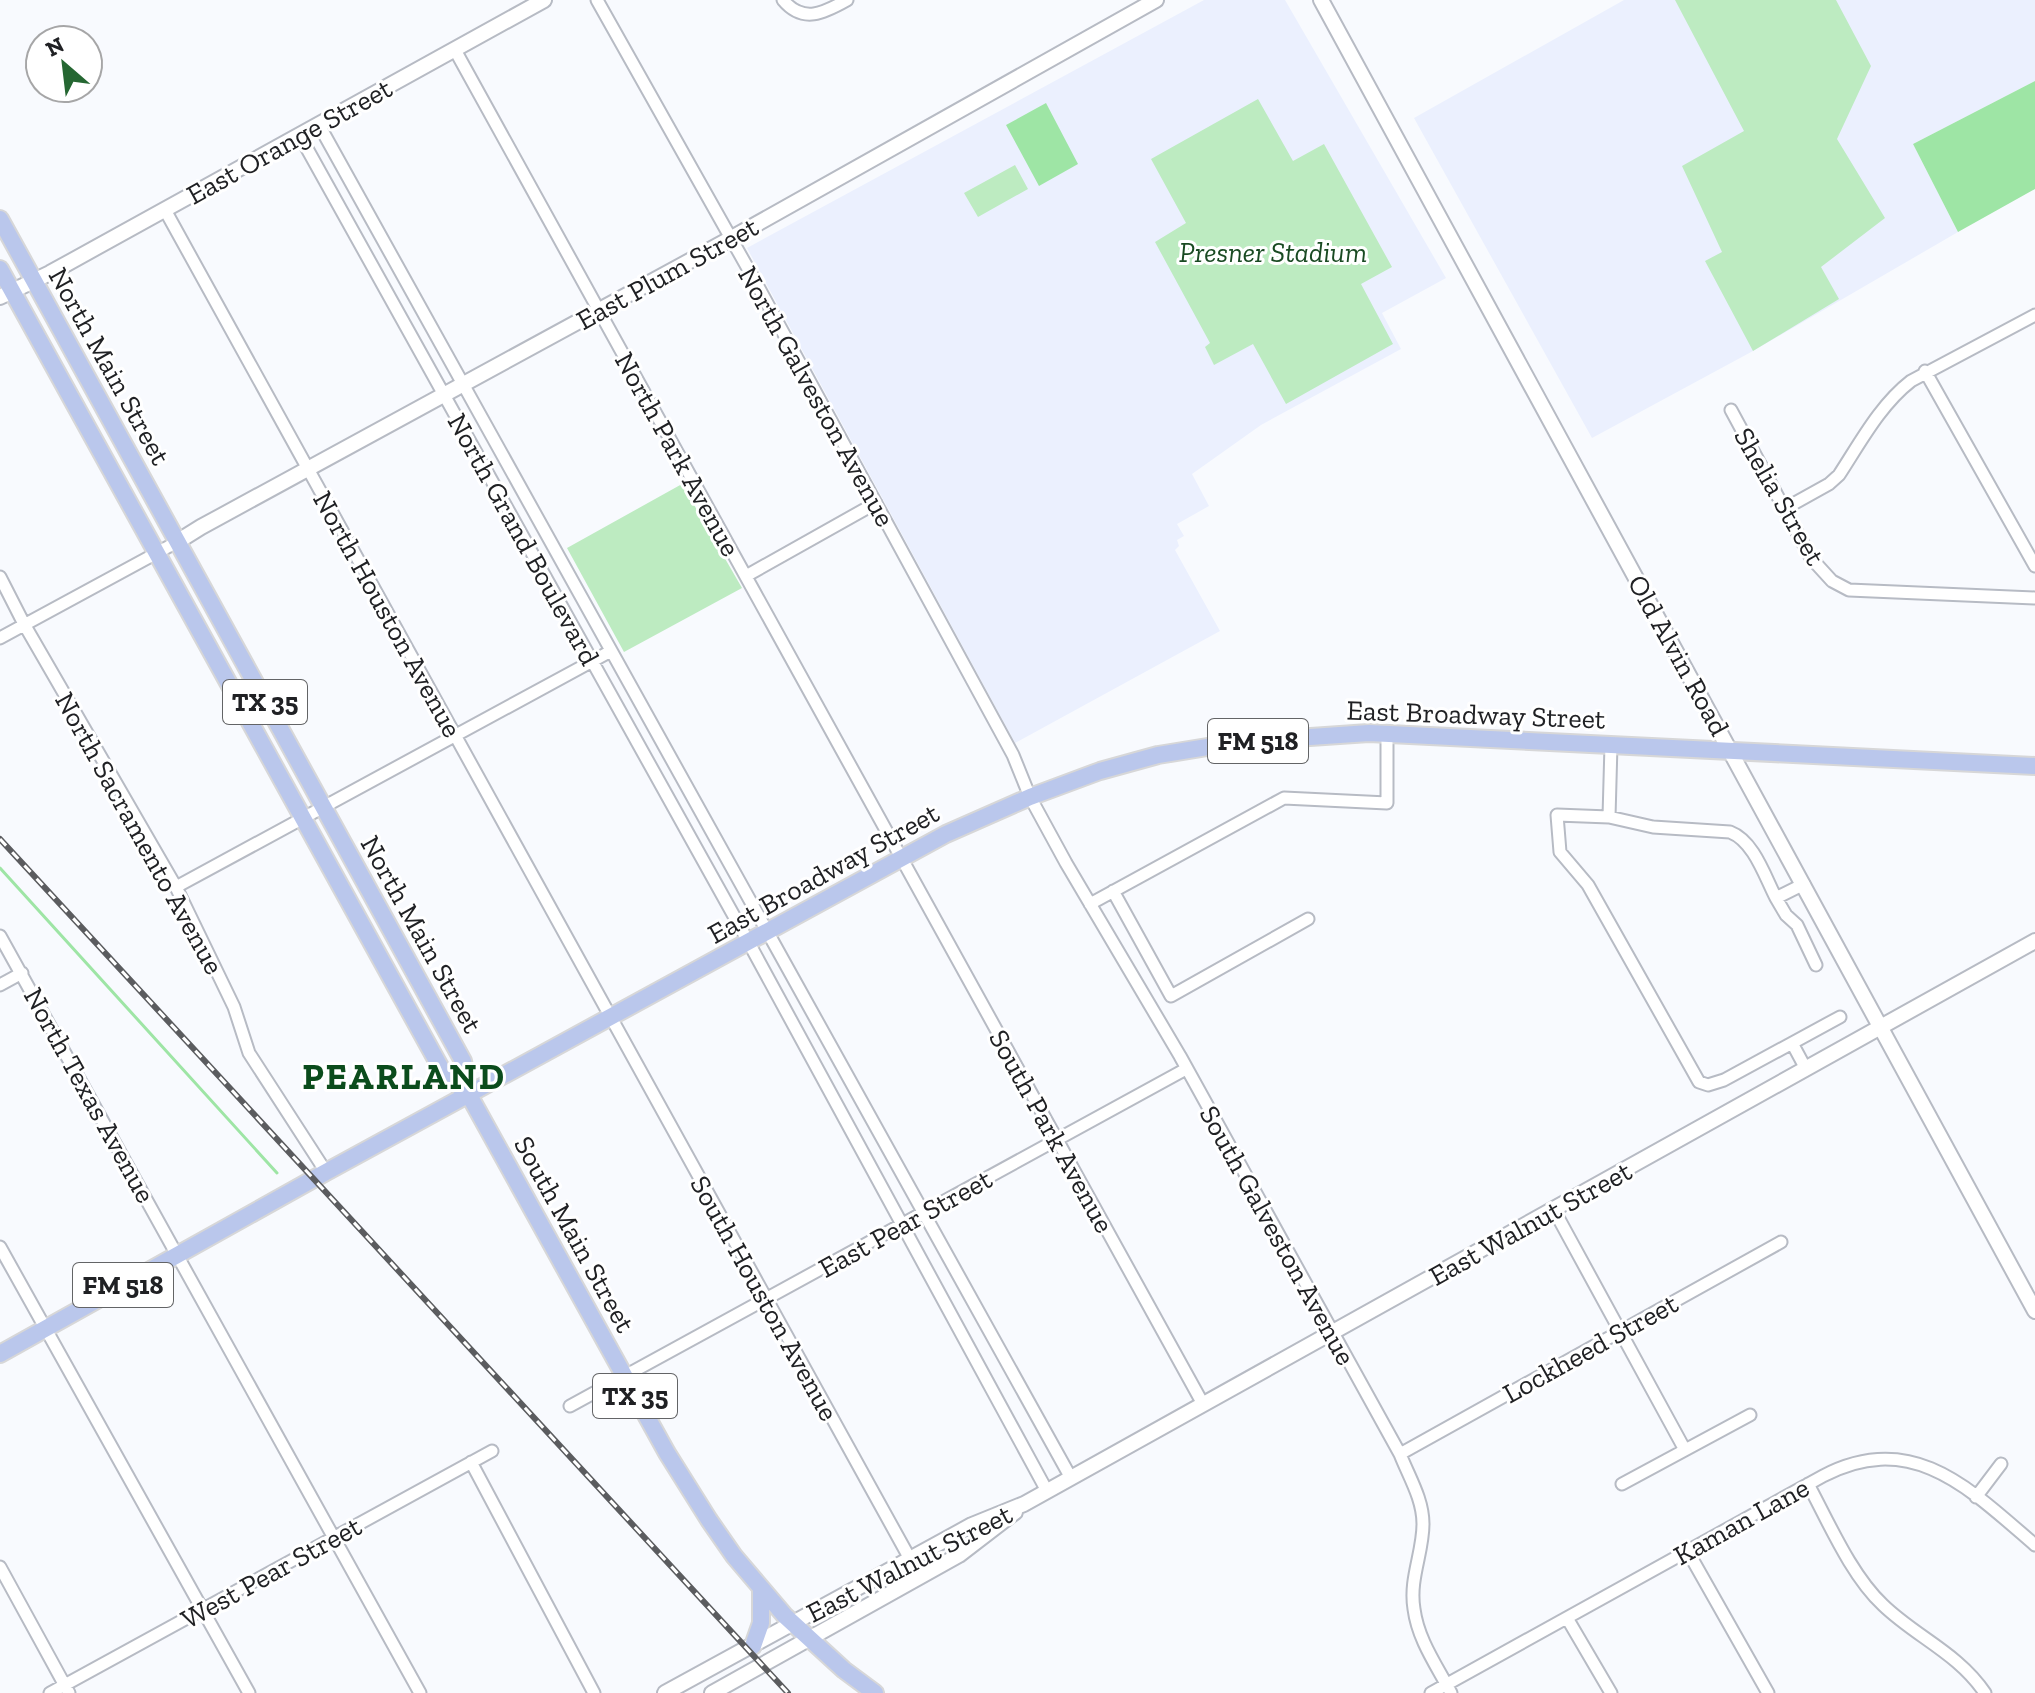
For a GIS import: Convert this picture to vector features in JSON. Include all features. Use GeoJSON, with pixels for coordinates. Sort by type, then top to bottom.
{"type":"FeatureCollection","features":[{"type":"Feature","properties":{"kind":"main road","name":"North Main Street"},"geometry":{"type":"LineString","coordinates":[[0,219],[463,1061],[469,1095]]}},
{"type":"Feature","properties":{"kind":"main road","name":"North Main Street"},"geometry":{"type":"LineString","coordinates":[[0,269],[6,294],[157,553],[443,1072],[469,1095]]}},
{"type":"Feature","properties":{"kind":"main road","name":"East Broadway Street"},"geometry":{"type":"LineString","coordinates":[[469,1095],[974,820],[1100,771],[1158,755],[1283,739],[1387,734],[2035,766]]}},
{"type":"Feature","properties":{"kind":"main road","name":"FM 518"},"geometry":{"type":"LineString","coordinates":[[0,1354],[469,1095]]}},
{"type":"Feature","properties":{"kind":"main road","name":"South Main Street"},"geometry":{"type":"LineString","coordinates":[[469,1095],[686,1485],[734,1556],[794,1623],[844,1670],[875,1693]]}},
{"type":"Feature","properties":{"kind":"main road"},"geometry":{"type":"LineString","coordinates":[[753,1646],[761,1623],[761,1588]]}},
{"type":"Feature","properties":{"kind":"street","name":"East Orange Street"},"geometry":{"type":"LineString","coordinates":[[6,294],[165,210],[544,0]]}},
{"type":"Feature","properties":{"kind":"street","name":"North Galveston Avenue"},"geometry":{"type":"LineString","coordinates":[[597,0],[1013,755],[1030,797]]}},
{"type":"Feature","properties":{"kind":"street"},"geometry":{"type":"LineString","coordinates":[[783,0],[805,15],[818,15],[847,0]]}},
{"type":"Feature","properties":{"kind":"street","name":"East Plum Street"},"geometry":{"type":"LineString","coordinates":[[177,542],[730,239],[1156,0]]}},
{"type":"Feature","properties":{"kind":"street","name":"Old Alvin Road"},"geometry":{"type":"LineString","coordinates":[[1321,0],[2035,1311]]}},
{"type":"Feature","properties":{"kind":"street","name":"North Park Avenue"},"geometry":{"type":"LineString","coordinates":[[455,50],[901,858]]}},
{"type":"Feature","properties":{"kind":"street","name":"North Grand Boulevard"},"geometry":{"type":"LineString","coordinates":[[319,125],[1071,1478]]}},
{"type":"Feature","properties":{"kind":"street","name":"North Grand Boulevard"},"geometry":{"type":"LineString","coordinates":[[300,136],[749,943],[1047,1491]]}},
{"type":"Feature","properties":{"kind":"street","name":"North Houston Avenue"},"geometry":{"type":"LineString","coordinates":[[165,210],[610,1019]]}},
{"type":"Feature","properties":{"kind":"street"},"geometry":{"type":"LineString","coordinates":[[1784,509],[1839,475],[1899,390],[1925,371],[2035,315]]}},
{"type":"Feature","properties":{"kind":"street"},"geometry":{"type":"LineString","coordinates":[[1925,371],[2035,566]]}},
{"type":"Feature","properties":{"kind":"street","name":"Shelia Street"},"geometry":{"type":"LineString","coordinates":[[1731,410],[1811,558],[1832,581],[1849,590],[2035,598]]}},
{"type":"Feature","properties":{"kind":"street"},"geometry":{"type":"LineString","coordinates":[[746,576],[876,503]]}},
{"type":"Feature","properties":{"kind":"street"},"geometry":{"type":"LineString","coordinates":[[0,638],[177,542]]}},
{"type":"Feature","properties":{"kind":"street","name":"North Sacramento Avenue"},"geometry":{"type":"LineString","coordinates":[[0,577],[176,887],[234,1007],[249,1053],[326,1172]]}},
{"type":"Feature","properties":{"kind":"street"},"geometry":{"type":"LineString","coordinates":[[176,887],[611,651]]}},
{"type":"Feature","properties":{"kind":"street"},"geometry":{"type":"LineString","coordinates":[[1090,904],[1284,798],[1387,803],[1387,734]]}},
{"type":"Feature","properties":{"kind":"street"},"geometry":{"type":"LineString","coordinates":[[1609,817],[1611,745]]}},
{"type":"Feature","properties":{"kind":"street","name":"South Galveston Avenue"},"geometry":{"type":"LineString","coordinates":[[1030,797],[1186,1069],[1400,1454],[1416,1492],[1423,1521],[1413,1580],[1414,1610],[1422,1639],[1449,1689]]}},
{"type":"Feature","properties":{"kind":"street"},"geometry":{"type":"LineString","coordinates":[[1816,965],[1797,925],[1786,915],[1742,836],[1730,832],[1653,827],[1609,817],[1557,815],[1560,852],[1588,885],[1699,1082],[1708,1085],[1724,1080],[1840,1017]]}},
{"type":"Feature","properties":{"kind":"street","name":"South Park Avenue"},"geometry":{"type":"LineString","coordinates":[[901,858],[1203,1404]]}},
{"type":"Feature","properties":{"kind":"street"},"geometry":{"type":"LineString","coordinates":[[1776,898],[1804,884]]}},
{"type":"Feature","properties":{"kind":"street"},"geometry":{"type":"LineString","coordinates":[[1113,891],[1171,996],[1308,919]]}},
{"type":"Feature","properties":{"kind":"street","name":"North Texas Avenue"},"geometry":{"type":"LineString","coordinates":[[0,936],[420,1693]]}},
{"type":"Feature","properties":{"kind":"street","name":"East Walnut Street"},"geometry":{"type":"LineString","coordinates":[[665,1693],[972,1525],[1024,1504],[1332,1335],[2035,941]]}},
{"type":"Feature","properties":{"kind":"street"},"geometry":{"type":"LineString","coordinates":[[0,985],[22,973]]}},
{"type":"Feature","properties":{"kind":"street","name":"South Houston Avenue"},"geometry":{"type":"LineString","coordinates":[[610,1019],[920,1577]]}},
{"type":"Feature","properties":{"kind":"street"},"geometry":{"type":"LineString","coordinates":[[1792,1043],[1806,1069]]}},
{"type":"Feature","properties":{"kind":"street","name":"East Pear Street"},"geometry":{"type":"LineString","coordinates":[[624,1377],[1186,1069]]}},
{"type":"Feature","properties":{"kind":"street"},"geometry":{"type":"LineString","coordinates":[[1554,1210],[1685,1450]]}},
{"type":"Feature","properties":{"kind":"street","name":"Lockheed Street"},"geometry":{"type":"LineString","coordinates":[[1400,1454],[1781,1242]]}},
{"type":"Feature","properties":{"kind":"street"},"geometry":{"type":"LineString","coordinates":[[0,1247],[249,1693]]}},
{"type":"Feature","properties":{"kind":"street"},"geometry":{"type":"LineString","coordinates":[[570,1406],[624,1377]]}},
{"type":"Feature","properties":{"kind":"street"},"geometry":{"type":"LineString","coordinates":[[1622,1484],[1750,1415]]}},
{"type":"Feature","properties":{"kind":"street","name":"West Pear Street"},"geometry":{"type":"LineString","coordinates":[[50,1693],[67,1689],[202,1610],[492,1451]]}},
{"type":"Feature","properties":{"kind":"street","name":"Kaman Lane"},"geometry":{"type":"LineString","coordinates":[[1431,1693],[1449,1689],[1687,1550],[1833,1471],[1860,1461],[1901,1458],[1941,1471],[2035,1545]]}},
{"type":"Feature","properties":{"kind":"street"},"geometry":{"type":"LineString","coordinates":[[471,1462],[594,1693]]}},
{"type":"Feature","properties":{"kind":"street"},"geometry":{"type":"LineString","coordinates":[[1976,1497],[2001,1464]]}},
{"type":"Feature","properties":{"kind":"street"},"geometry":{"type":"LineString","coordinates":[[1808,1484],[1859,1576],[1874,1596],[1893,1614],[1949,1653],[1985,1693]]}},
{"type":"Feature","properties":{"kind":"street","name":"East Walnut Street"},"geometry":{"type":"LineString","coordinates":[[712,1693],[959,1555],[1024,1504]]}},
{"type":"Feature","properties":{"kind":"street"},"geometry":{"type":"LineString","coordinates":[[1687,1550],[1768,1693]]}},
{"type":"Feature","properties":{"kind":"street"},"geometry":{"type":"LineString","coordinates":[[0,1567],[67,1689]]}},
{"type":"Feature","properties":{"kind":"street"},"geometry":{"type":"LineString","coordinates":[[1567,1618],[1611,1693]]}},
{"type":"Feature","properties":{"kind":"shaded area"},"geometry":{"type":"Polygon","coordinates":[[[1204,0],[1285,0],[1446,278],[1382,313],[1401,349],[1261,425],[1192,474],[1209,506],[1177,524],[1184,536],[1177,540],[1179,546],[1175,550],[1220,631],[1015,743],[747,248],[1204,0]]]}},
{"type":"Feature","properties":{"kind":"shaded area"},"geometry":{"type":"Polygon","coordinates":[[[1624,0],[2035,0],[2035,81],[1913,144],[1958,232],[1753,351],[1592,438],[1414,118],[1624,0]]]}},
{"type":"Feature","properties":{"kind":"shaded area"},"geometry":{"type":"Polygon","coordinates":[[[2035,81],[2035,189],[1958,232],[1913,144],[2035,81]]]}},
{"type":"Feature","properties":{"kind":"shaded area"},"geometry":{"type":"Polygon","coordinates":[[[1046,103],[1078,164],[1039,186],[1006,125],[1046,103]]]}},
{"type":"Feature","properties":{"kind":"green space"},"geometry":{"type":"Polygon","coordinates":[[[1675,0],[1836,0],[1871,66],[1837,139],[1885,218],[1821,267],[1839,299],[1753,351],[1705,261],[1722,252],[1682,166],[1744,131],[1675,0]]]}},
{"type":"Feature","properties":{"kind":"green space","name":"Presner Stadium"},"geometry":{"type":"Polygon","coordinates":[[[1258,99],[1293,161],[1324,144],[1392,267],[1361,284],[1393,344],[1286,404],[1253,344],[1214,365],[1205,347],[1210,343],[1155,242],[1186,223],[1151,159],[1258,99]]]}},
{"type":"Feature","properties":{"kind":"green space"},"geometry":{"type":"Polygon","coordinates":[[[1015,165],[1028,189],[978,217],[964,193],[1015,165]]]}},
{"type":"Feature","properties":{"kind":"green space"},"geometry":{"type":"Polygon","coordinates":[[[682,484],[742,588],[624,652],[567,548],[682,484]]]}},
{"type":"Feature","properties":{"kind":"waterway"},"geometry":{"type":"LineString","coordinates":[[0,868],[277,1173]]}},
{"type":"Feature","properties":{"kind":"railway"},"geometry":{"type":"LineString","coordinates":[[0,839],[788,1693]]}},
{"type":"Feature","properties":{"kind":"district","name":"PEARLAND"},"geometry":{"type":"Point","coordinates":[404,1076]}}]}
